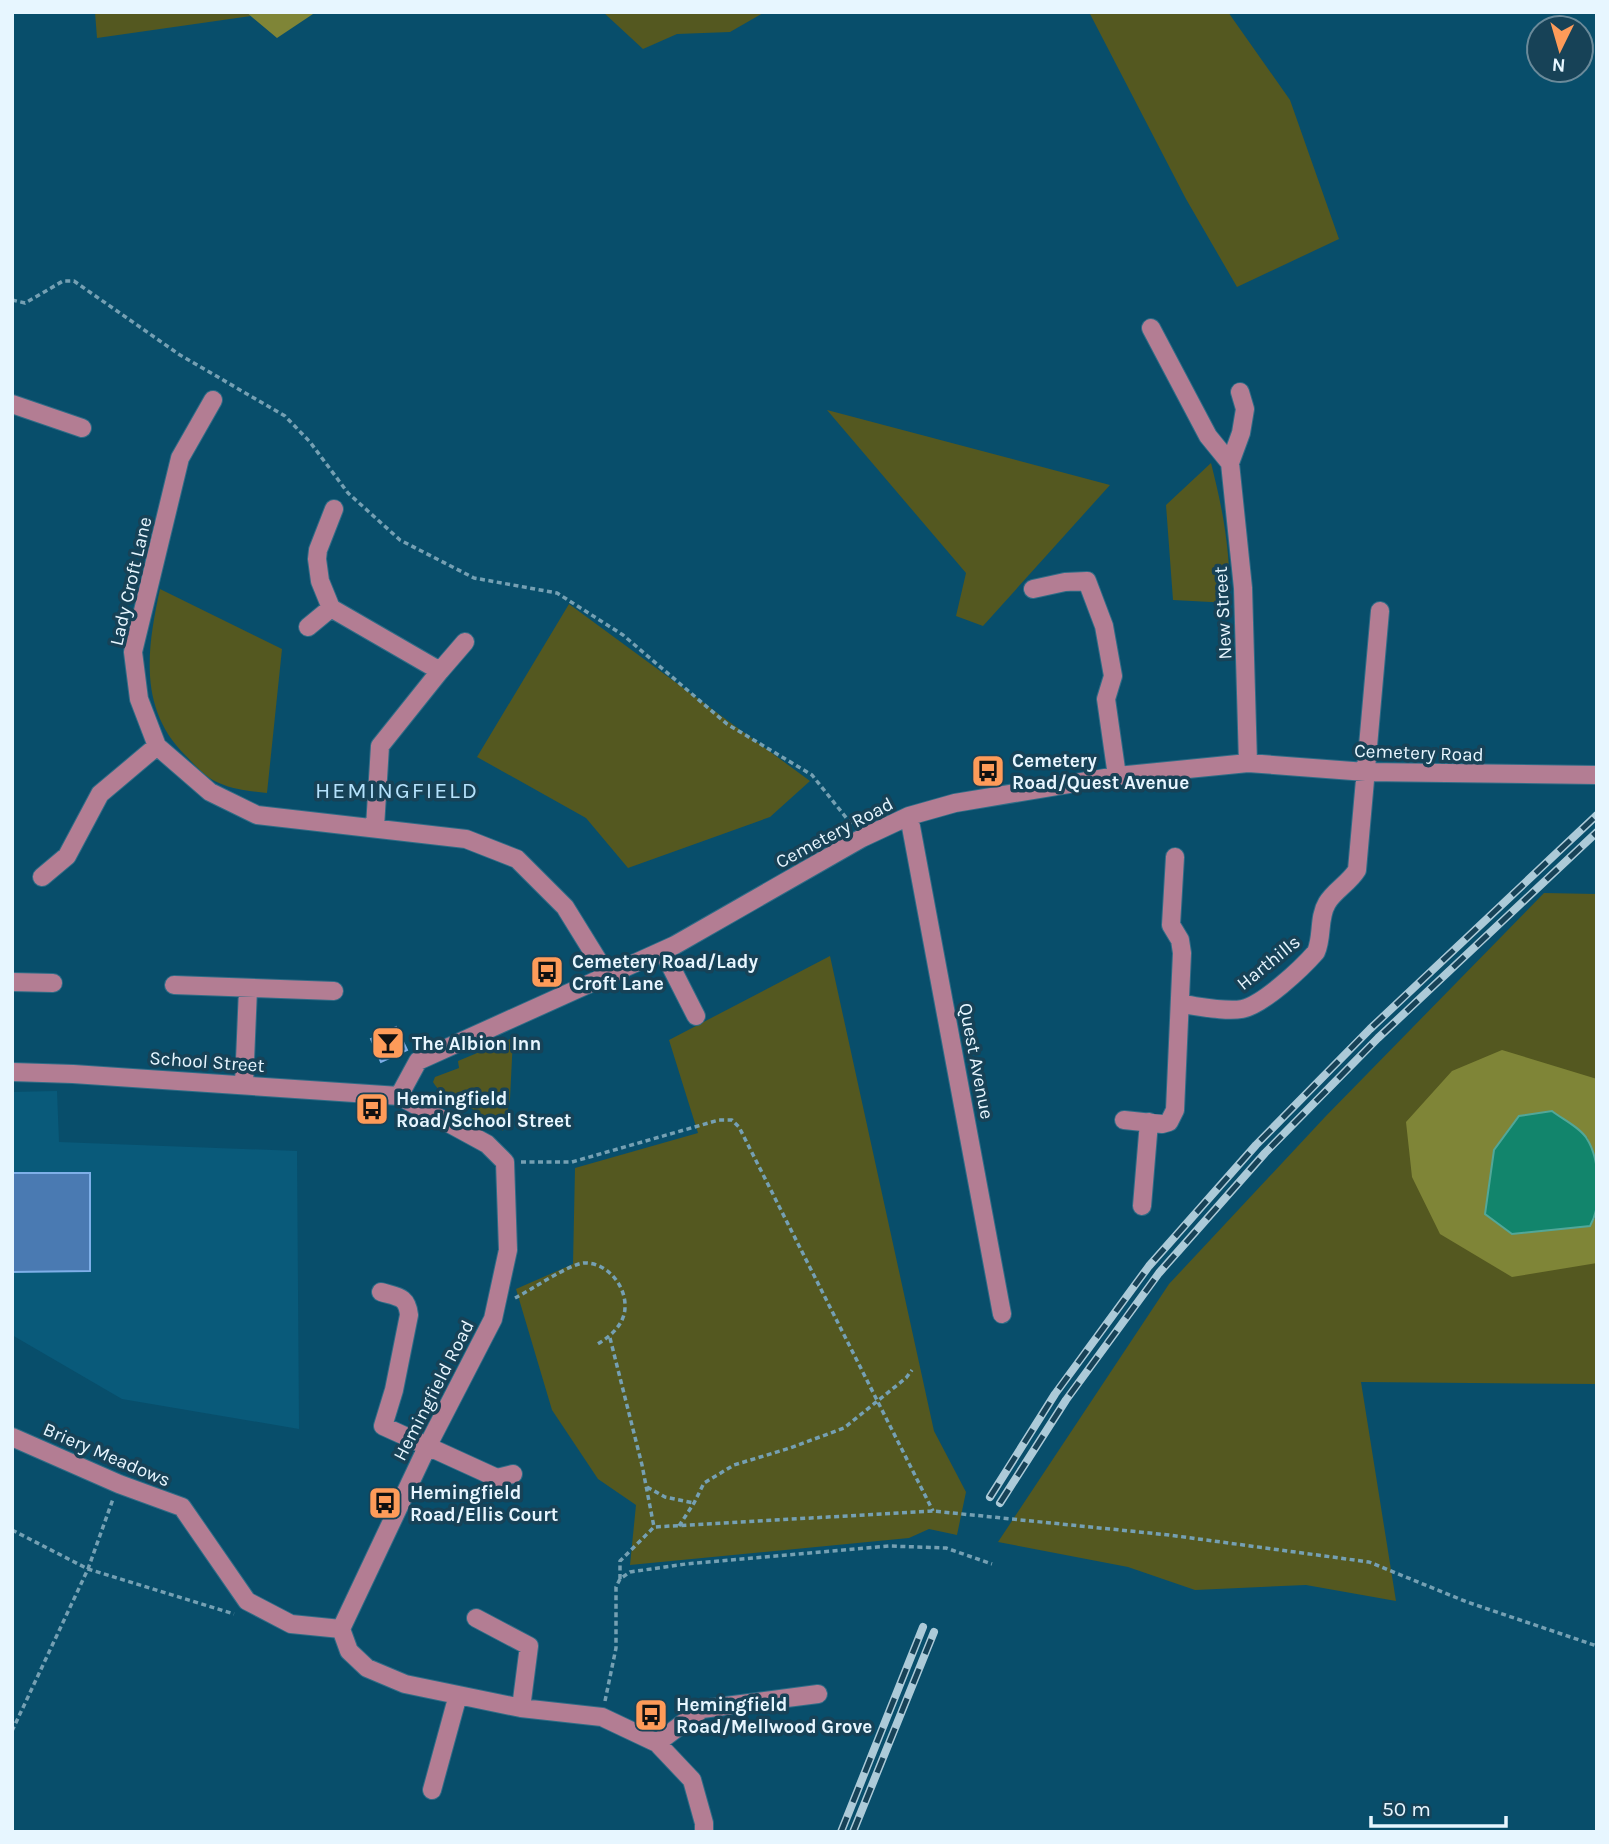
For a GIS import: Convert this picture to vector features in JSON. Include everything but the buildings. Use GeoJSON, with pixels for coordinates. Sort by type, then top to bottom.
{"type":"FeatureCollection","features":[{"type":"Feature","properties":{"kind":"street"},"geometry":{"type":"LineString","coordinates":[[1151,328],[1208,436],[1230,463]]}},
{"type":"Feature","properties":{"kind":"street"},"geometry":{"type":"LineString","coordinates":[[1230,463],[1241,433],[1245,409],[1240,392]]}},
{"type":"Feature","properties":{"kind":"street","name":"Lady Croft Lane"},"geometry":{"type":"LineString","coordinates":[[213,400],[180,458],[133,652],[139,699],[157,746],[211,792],[257,815],[466,839],[517,859],[565,907],[607,975]]}},
{"type":"Feature","properties":{"kind":"street"},"geometry":{"type":"LineString","coordinates":[[12,404],[82,428]]}},
{"type":"Feature","properties":{"kind":"street","name":"New Street"},"geometry":{"type":"LineString","coordinates":[[1230,463],[1243,588],[1248,763]]}},
{"type":"Feature","properties":{"kind":"street"},"geometry":{"type":"LineString","coordinates":[[334,509],[318,550],[320,581],[331,608],[440,671]]}},
{"type":"Feature","properties":{"kind":"street"},"geometry":{"type":"LineString","coordinates":[[1032,589],[1065,582],[1087,581],[1104,626],[1112,676],[1106,699],[1117,776]]}},
{"type":"Feature","properties":{"kind":"street"},"geometry":{"type":"LineString","coordinates":[[308,627],[331,608]]}},
{"type":"Feature","properties":{"kind":"street","name":"Harthills"},"geometry":{"type":"LineString","coordinates":[[1181,1004],[1241,1009],[1251,1006],[1316,952],[1327,902],[1357,870],[1380,611]]}},
{"type":"Feature","properties":{"kind":"street"},"geometry":{"type":"LineString","coordinates":[[375,827],[380,746],[465,642]]}},
{"type":"Feature","properties":{"kind":"street"},"geometry":{"type":"LineString","coordinates":[[42,877],[66,856],[100,794],[157,746]]}},
{"type":"Feature","properties":{"kind":"street","name":"Cemetery Road"},"geometry":{"type":"LineString","coordinates":[[400,1096],[418,1061],[663,951],[862,838],[909,816],[955,803],[1117,776],[1248,763],[1366,772],[1597,775]]}},
{"type":"Feature","properties":{"kind":"street","name":"Quest Avenue"},"geometry":{"type":"LineString","coordinates":[[909,816],[1002,1314]]}},
{"type":"Feature","properties":{"kind":"street"},"geometry":{"type":"LineString","coordinates":[[1124,1120],[1162,1124],[1169,1122],[1175,1110],[1182,946],[1171,925],[1175,857]]}},
{"type":"Feature","properties":{"kind":"street"},"geometry":{"type":"LineString","coordinates":[[663,951],[696,1016]]}},
{"type":"Feature","properties":{"kind":"street"},"geometry":{"type":"LineString","coordinates":[[12,982],[53,983]]}},
{"type":"Feature","properties":{"kind":"street"},"geometry":{"type":"LineString","coordinates":[[174,985],[334,991]]}},
{"type":"Feature","properties":{"kind":"street"},"geometry":{"type":"LineString","coordinates":[[244,1084],[248,989]]}},
{"type":"Feature","properties":{"kind":"street","name":"School Street"},"geometry":{"type":"LineString","coordinates":[[12,1072],[244,1084],[400,1096]]}},
{"type":"Feature","properties":{"kind":"street"},"geometry":{"type":"LineString","coordinates":[[400,1096],[487,1144],[505,1162]]}},
{"type":"Feature","properties":{"kind":"street"},"geometry":{"type":"LineString","coordinates":[[1142,1206],[1149,1122]]}},
{"type":"Feature","properties":{"kind":"street","name":"Hemingfield Road"},"geometry":{"type":"LineString","coordinates":[[341,1629],[428,1445],[493,1319],[508,1250],[505,1162]]}},
{"type":"Feature","properties":{"kind":"street"},"geometry":{"type":"LineString","coordinates":[[381,1292],[404,1300],[408,1305],[407,1334],[383,1426],[497,1478],[513,1474]]}},
{"type":"Feature","properties":{"kind":"street","name":"Briery Meadows"},"geometry":{"type":"LineString","coordinates":[[12,1437],[119,1484],[183,1507],[247,1601],[291,1624],[341,1629]]}},
{"type":"Feature","properties":{"kind":"street"},"geometry":{"type":"LineString","coordinates":[[476,1618],[529,1646],[521,1708]]}},
{"type":"Feature","properties":{"kind":"street"},"geometry":{"type":"LineString","coordinates":[[341,1629],[349,1651],[367,1668],[405,1684],[521,1708],[602,1717],[657,1743],[692,1780],[704,1832]]}},
{"type":"Feature","properties":{"kind":"street"},"geometry":{"type":"LineString","coordinates":[[657,1743],[702,1709],[818,1694]]}},
{"type":"Feature","properties":{"kind":"street"},"geometry":{"type":"LineString","coordinates":[[432,1790],[457,1695]]}},
{"type":"Feature","properties":{"kind":"path"},"geometry":{"type":"LineString","coordinates":[[12,300],[25,303],[63,281],[74,281],[180,355],[285,416],[310,442],[348,493],[400,540],[474,578],[557,593],[623,635],[727,724],[812,775],[862,838]]}},
{"type":"Feature","properties":{"kind":"path"},"geometry":{"type":"LineString","coordinates":[[505,1162],[572,1162],[719,1120],[732,1120],[739,1127],[933,1511]]}},
{"type":"Feature","properties":{"kind":"path"},"geometry":{"type":"LineString","coordinates":[[495,1309],[568,1268],[584,1263],[600,1266],[612,1275],[622,1290],[625,1309],[610,1337],[596,1345]]}},
{"type":"Feature","properties":{"kind":"path"},"geometry":{"type":"LineString","coordinates":[[610,1337],[654,1527]]}},
{"type":"Feature","properties":{"kind":"path"},"geometry":{"type":"LineString","coordinates":[[679,1526],[704,1483],[734,1465],[844,1428],[906,1378],[912,1370]]}},
{"type":"Feature","properties":{"kind":"path"},"geometry":{"type":"LineString","coordinates":[[12,1731],[88,1569],[119,1484]]}},
{"type":"Feature","properties":{"kind":"path"},"geometry":{"type":"LineString","coordinates":[[646,1486],[665,1497],[694,1503]]}},
{"type":"Feature","properties":{"kind":"path"},"geometry":{"type":"LineString","coordinates":[[602,1717],[616,1648],[616,1587],[620,1579],[620,1561],[654,1527],[933,1511],[1168,1535],[1369,1562],[1467,1602],[1597,1646]]}},
{"type":"Feature","properties":{"kind":"path"},"geometry":{"type":"LineString","coordinates":[[12,1530],[88,1569],[244,1617]]}},
{"type":"Feature","properties":{"kind":"path"},"geometry":{"type":"LineString","coordinates":[[620,1579],[630,1572],[686,1564],[890,1546],[946,1548],[992,1564]]}},
{"type":"Feature","properties":{"kind":"shaded area"},"geometry":{"type":"Polygon","coordinates":[[[95,12],[246,12],[251,16],[97,38],[95,12]]]}},
{"type":"Feature","properties":{"kind":"shaded area"},"geometry":{"type":"Polygon","coordinates":[[[246,12],[316,12],[277,38],[246,12]]]}},
{"type":"Feature","properties":{"kind":"shaded area"},"geometry":{"type":"Polygon","coordinates":[[[603,12],[765,12],[730,32],[677,34],[643,49],[603,12]]]}},
{"type":"Feature","properties":{"kind":"shaded area"},"geometry":{"type":"Polygon","coordinates":[[[1089,12],[1228,12],[1290,100],[1339,239],[1237,287],[1186,199],[1089,12]]]}},
{"type":"Feature","properties":{"kind":"shaded area"},"geometry":{"type":"Polygon","coordinates":[[[827,410],[1110,485],[983,626],[956,616],[966,573],[827,410]]]}},
{"type":"Feature","properties":{"kind":"shaded area"},"geometry":{"type":"Polygon","coordinates":[[[1211,463],[1225,532],[1230,603],[1173,600],[1166,505],[1211,463]]]}},
{"type":"Feature","properties":{"kind":"shaded area"},"geometry":{"type":"Polygon","coordinates":[[[160,589],[282,649],[267,793],[231,787],[210,778],[186,756],[160,719],[153,698],[150,656],[160,589]]]}},
{"type":"Feature","properties":{"kind":"shaded area"},"geometry":{"type":"Polygon","coordinates":[[[569,604],[810,781],[770,817],[628,868],[586,818],[477,757],[569,604]]]}},
{"type":"Feature","properties":{"kind":"shaded area"},"geometry":{"type":"Polygon","coordinates":[[[1544,893],[1597,894],[1597,1384],[1361,1382],[1396,1601],[1306,1585],[1195,1590],[1128,1567],[998,1542],[1169,1284],[1325,1117],[1544,893]]]}},
{"type":"Feature","properties":{"kind":"shaded area"},"geometry":{"type":"Polygon","coordinates":[[[830,956],[934,1431],[966,1492],[957,1535],[929,1529],[909,1538],[630,1565],[636,1505],[598,1479],[552,1410],[516,1289],[573,1264],[575,1168],[698,1133],[669,1040],[830,956]]]}},
{"type":"Feature","properties":{"kind":"shaded area"},"geometry":{"type":"Polygon","coordinates":[[[513,1038],[510,1099],[503,1131],[487,1117],[445,1094],[433,1082],[435,1077],[459,1068],[458,1061],[513,1038]]]}},
{"type":"Feature","properties":{"kind":"shaded area"},"geometry":{"type":"Polygon","coordinates":[[[1502,1050],[1597,1079],[1597,1163],[1587,1137],[1590,1226],[1597,1215],[1597,1263],[1512,1277],[1440,1234],[1412,1177],[1406,1122],[1452,1071],[1502,1050]]]}},
{"type":"Feature","properties":{"kind":"shaded area"},"geometry":{"type":"Polygon","coordinates":[[[57,1091],[59,1142],[297,1151],[299,1429],[122,1399],[12,1335],[12,1092],[57,1091]]]}},
{"type":"Feature","properties":{"kind":"shaded area"},"geometry":{"type":"Polygon","coordinates":[[[1552,1111],[1580,1131],[1587,1139],[1595,1158],[1598,1195],[1594,1217],[1590,1226],[1512,1234],[1485,1214],[1494,1150],[1519,1116],[1552,1111]]]}},
{"type":"Feature","properties":{"kind":"railway"},"geometry":{"type":"LineString","coordinates":[[990,1497],[1055,1394],[1149,1266],[1256,1145],[1370,1029],[1597,815]]}},
{"type":"Feature","properties":{"kind":"railway"},"geometry":{"type":"LineString","coordinates":[[1000,1503],[1066,1400],[1159,1273],[1265,1153],[1378,1038],[1597,832]]}},
{"type":"Feature","properties":{"kind":"railway"},"geometry":{"type":"LineString","coordinates":[[841,1832],[923,1627]]}},
{"type":"Feature","properties":{"kind":"railway"},"geometry":{"type":"LineString","coordinates":[[853,1832],[934,1632]]}},
{"type":"Feature","properties":{"kind":"place","name":"Cemetery Road/Quest Avenue"},"geometry":{"type":"Point","coordinates":[988,771]}},
{"type":"Feature","properties":{"kind":"place","name":"Cemetery Road/Lady Croft Lane"},"geometry":{"type":"Point","coordinates":[547,972]}},
{"type":"Feature","properties":{"kind":"place","name":"The Albion Inn"},"geometry":{"type":"Point","coordinates":[388,1043]}},
{"type":"Feature","properties":{"kind":"place","name":"Hemingfield Road/School Street"},"geometry":{"type":"Point","coordinates":[372,1109]}},
{"type":"Feature","properties":{"kind":"place","name":"Hemingfield Road/Ellis Court"},"geometry":{"type":"Point","coordinates":[385,1503]}},
{"type":"Feature","properties":{"kind":"place","name":"Hemingfield Road/Mellwood Grove"},"geometry":{"type":"Point","coordinates":[651,1715]}},
{"type":"Feature","properties":{"kind":"district","name":"HEMINGFIELD"},"geometry":{"type":"Point","coordinates":[397,790]}}]}
